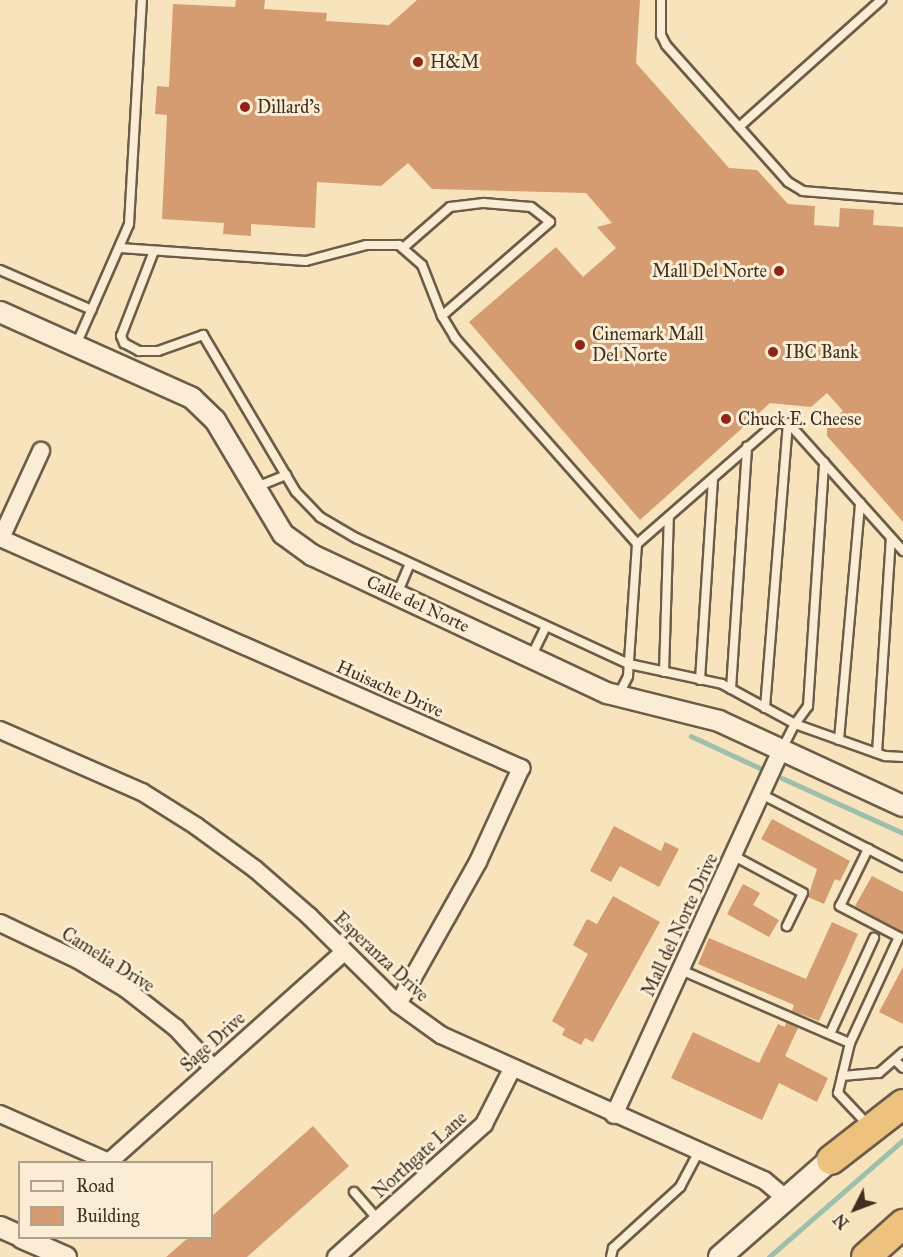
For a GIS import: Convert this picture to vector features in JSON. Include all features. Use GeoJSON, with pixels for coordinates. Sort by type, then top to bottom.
{"type":"FeatureCollection","features":[{"type":"Feature","properties":{"kind":"highway"},"geometry":{"type":"LineString","coordinates":[[831,1160],[903,1104]]}},
{"type":"Feature","properties":{"kind":"highway"},"geometry":{"type":"LineString","coordinates":[[866,1257],[903,1224]]}},
{"type":"Feature","properties":{"kind":"main road"},"geometry":{"type":"LineString","coordinates":[[720,1257],[903,1094]]}},
{"type":"Feature","properties":{"kind":"street","name":"Calle del Norte"},"geometry":{"type":"LineString","coordinates":[[0,312],[192,398],[215,420],[274,522],[295,545],[618,696],[687,710],[903,806]]}},
{"type":"Feature","properties":{"kind":"street"},"geometry":{"type":"LineString","coordinates":[[1,538],[41,451]]}},
{"type":"Feature","properties":{"kind":"street","name":"Huisache Drive"},"geometry":{"type":"LineString","coordinates":[[1,538],[521,768],[472,872],[398,1004]]}},
{"type":"Feature","properties":{"kind":"street","name":"Esperanza Drive"},"geometry":{"type":"LineString","coordinates":[[0,730],[142,792],[196,826],[255,869],[398,1004],[441,1035],[614,1115],[764,1180],[787,1199]]}},
{"type":"Feature","properties":{"kind":"street","name":"Mall del Norte Drive"},"geometry":{"type":"LineString","coordinates":[[614,1115],[781,751]]}},
{"type":"Feature","properties":{"kind":"street","name":"Camelia Drive"},"geometry":{"type":"LineString","coordinates":[[0,923],[78,960],[126,989],[176,1028],[213,1068]]}},
{"type":"Feature","properties":{"kind":"street","name":"Sage Drive"},"geometry":{"type":"LineString","coordinates":[[110,1161],[344,952]]}},
{"type":"Feature","properties":{"kind":"street","name":"Northgate Lane"},"geometry":{"type":"LineString","coordinates":[[336,1257],[484,1124],[512,1069]]}},
{"type":"Feature","properties":{"kind":"street"},"geometry":{"type":"LineString","coordinates":[[0,1114],[107,1161]]}},
{"type":"Feature","properties":{"kind":"street"},"geometry":{"type":"LineString","coordinates":[[0,1227],[18,1236]]}},
{"type":"Feature","properties":{"kind":"street"},"geometry":{"type":"LineString","coordinates":[[26,1239],[66,1257]]}},
{"type":"Feature","properties":{"kind":"lane"},"geometry":{"type":"LineString","coordinates":[[76,345],[129,224],[142,0]]}},
{"type":"Feature","properties":{"kind":"lane"},"geometry":{"type":"LineString","coordinates":[[661,0],[661,35],[666,45],[795,188],[903,199]]}},
{"type":"Feature","properties":{"kind":"lane"},"geometry":{"type":"LineString","coordinates":[[739,127],[881,0]]}},
{"type":"Feature","properties":{"kind":"lane"},"geometry":{"type":"LineString","coordinates":[[403,248],[450,207],[484,203],[531,207],[550,222],[442,316]]}},
{"type":"Feature","properties":{"kind":"lane"},"geometry":{"type":"LineString","coordinates":[[120,248],[306,261],[379,243],[403,248],[422,265],[442,316],[455,338],[637,544],[629,664],[618,696]]}},
{"type":"Feature","properties":{"kind":"lane"},"geometry":{"type":"LineString","coordinates":[[154,251],[121,336],[124,343],[139,351],[158,351],[202,335],[296,492],[320,517],[410,564],[629,664],[731,689],[795,724],[877,753],[903,757]]}},
{"type":"Feature","properties":{"kind":"lane"},"geometry":{"type":"LineString","coordinates":[[0,270],[92,310]]}},
{"type":"Feature","properties":{"kind":"lane"},"geometry":{"type":"LineString","coordinates":[[637,544],[773,425],[788,423]]}},
{"type":"Feature","properties":{"kind":"lane"},"geometry":{"type":"LineString","coordinates":[[788,423],[903,551]]}},
{"type":"Feature","properties":{"kind":"lane"},"geometry":{"type":"LineString","coordinates":[[765,708],[788,423]]}},
{"type":"Feature","properties":{"kind":"lane"},"geometry":{"type":"LineString","coordinates":[[731,689],[747,447]]}},
{"type":"Feature","properties":{"kind":"lane"},"geometry":{"type":"LineString","coordinates":[[781,751],[807,706],[824,463]]}},
{"type":"Feature","properties":{"kind":"lane"},"geometry":{"type":"LineString","coordinates":[[254,488],[287,475]]}},
{"type":"Feature","properties":{"kind":"lane"},"geometry":{"type":"LineString","coordinates":[[700,680],[713,478]]}},
{"type":"Feature","properties":{"kind":"lane"},"geometry":{"type":"LineString","coordinates":[[838,740],[860,503]]}},
{"type":"Feature","properties":{"kind":"lane"},"geometry":{"type":"LineString","coordinates":[[664,672],[669,517]]}},
{"type":"Feature","properties":{"kind":"lane"},"geometry":{"type":"LineString","coordinates":[[877,753],[891,538]]}},
{"type":"Feature","properties":{"kind":"lane"},"geometry":{"type":"LineString","coordinates":[[397,594],[410,564]]}},
{"type":"Feature","properties":{"kind":"lane"},"geometry":{"type":"LineString","coordinates":[[531,657],[546,626]]}},
{"type":"Feature","properties":{"kind":"lane"},"geometry":{"type":"LineString","coordinates":[[761,794],[903,867]]}},
{"type":"Feature","properties":{"kind":"lane"},"geometry":{"type":"LineString","coordinates":[[868,849],[840,906],[899,937],[850,1043],[838,1093],[869,1125]]}},
{"type":"Feature","properties":{"kind":"lane"},"geometry":{"type":"LineString","coordinates":[[734,855],[803,892],[788,926]]}},
{"type":"Feature","properties":{"kind":"lane"},"geometry":{"type":"LineString","coordinates":[[830,1034],[874,938]]}},
{"type":"Feature","properties":{"kind":"lane"},"geometry":{"type":"LineString","coordinates":[[681,970],[850,1043]]}},
{"type":"Feature","properties":{"kind":"lane"},"geometry":{"type":"LineString","coordinates":[[842,1076],[879,1073],[903,1052]]}},
{"type":"Feature","properties":{"kind":"lane"},"geometry":{"type":"LineString","coordinates":[[895,1060],[903,1068]]}},
{"type":"Feature","properties":{"kind":"lane"},"geometry":{"type":"LineString","coordinates":[[611,1257],[613,1248],[680,1187],[699,1152]]}},
{"type":"Feature","properties":{"kind":"lane"},"geometry":{"type":"LineString","coordinates":[[354,1192],[378,1220]]}},
{"type":"Feature","properties":{"kind":"building","name":"Mall Del Norte"},"geometry":{"type":"Polygon","coordinates":[[[236,0],[265,0],[264,9],[327,13],[326,21],[389,25],[417,0],[640,0],[636,63],[729,168],[757,170],[788,204],[815,206],[814,225],[839,227],[840,208],[874,210],[873,225],[903,227],[903,522],[827,436],[827,425],[843,411],[827,393],[811,407],[770,403],[640,520],[469,322],[556,247],[583,277],[616,248],[597,227],[612,223],[586,193],[432,189],[408,163],[381,186],[317,182],[315,228],[251,224],[251,236],[223,234],[224,223],[162,219],[167,115],[155,114],[157,86],[169,87],[173,4],[235,7],[236,0]]]}},
{"type":"Feature","properties":{"kind":"building"},"geometry":{"type":"Polygon","coordinates":[[[772,819],[850,861],[840,881],[835,879],[824,904],[808,897],[817,869],[761,839],[772,819]]]}},
{"type":"Feature","properties":{"kind":"building"},"geometry":{"type":"Polygon","coordinates":[[[614,826],[661,851],[665,842],[679,849],[659,887],[620,866],[611,882],[590,871],[614,826]]]}},
{"type":"Feature","properties":{"kind":"building"},"geometry":{"type":"Polygon","coordinates":[[[872,876],[903,892],[903,932],[855,906],[872,876]]]}},
{"type":"Feature","properties":{"kind":"building"},"geometry":{"type":"Polygon","coordinates":[[[743,884],[760,893],[753,905],[779,920],[769,937],[727,914],[743,884]]]}},
{"type":"Feature","properties":{"kind":"building"},"geometry":{"type":"Polygon","coordinates":[[[613,896],[660,922],[593,1042],[585,1038],[581,1045],[562,1035],[565,1029],[552,1021],[588,954],[573,945],[587,919],[597,924],[613,896]]]}},
{"type":"Feature","properties":{"kind":"building"},"geometry":{"type":"Polygon","coordinates":[[[832,922],[858,934],[819,1021],[792,1011],[794,1005],[698,964],[709,938],[806,979],[832,922]]]}},
{"type":"Feature","properties":{"kind":"building"},"geometry":{"type":"Polygon","coordinates":[[[903,967],[903,1024],[879,1012],[903,967]]]}},
{"type":"Feature","properties":{"kind":"building"},"geometry":{"type":"Polygon","coordinates":[[[786,1022],[798,1028],[785,1056],[828,1078],[817,1102],[779,1083],[762,1120],[671,1078],[693,1032],[759,1063],[778,1024],[785,1027],[786,1022]]]}},
{"type":"Feature","properties":{"kind":"building"},"geometry":{"type":"Polygon","coordinates":[[[313,1126],[349,1166],[247,1257],[166,1257],[187,1239],[213,1239],[213,1215],[313,1126]]]}},
{"type":"Feature","properties":{"kind":"waterway"},"geometry":{"type":"LineString","coordinates":[[691,736],[760,768]]}},
{"type":"Feature","properties":{"kind":"waterway"},"geometry":{"type":"LineString","coordinates":[[782,778],[903,833]]}},
{"type":"Feature","properties":{"kind":"waterway"},"geometry":{"type":"LineString","coordinates":[[769,1257],[903,1140]]}},
{"type":"Feature","properties":{"kind":"place","name":"H&M"},"geometry":{"type":"Point","coordinates":[418,62]}},
{"type":"Feature","properties":{"kind":"place","name":"Dillard's"},"geometry":{"type":"Point","coordinates":[245,107]}},
{"type":"Feature","properties":{"kind":"place","name":"Mall Del Norte"},"geometry":{"type":"Point","coordinates":[779,271]}},
{"type":"Feature","properties":{"kind":"place","name":"Cinemark Mall Del Norte"},"geometry":{"type":"Point","coordinates":[580,345]}},
{"type":"Feature","properties":{"kind":"place","name":"IBC Bank"},"geometry":{"type":"Point","coordinates":[773,352]}},
{"type":"Feature","properties":{"kind":"place","name":"Chuck E. Cheese"},"geometry":{"type":"Point","coordinates":[726,419]}}]}
